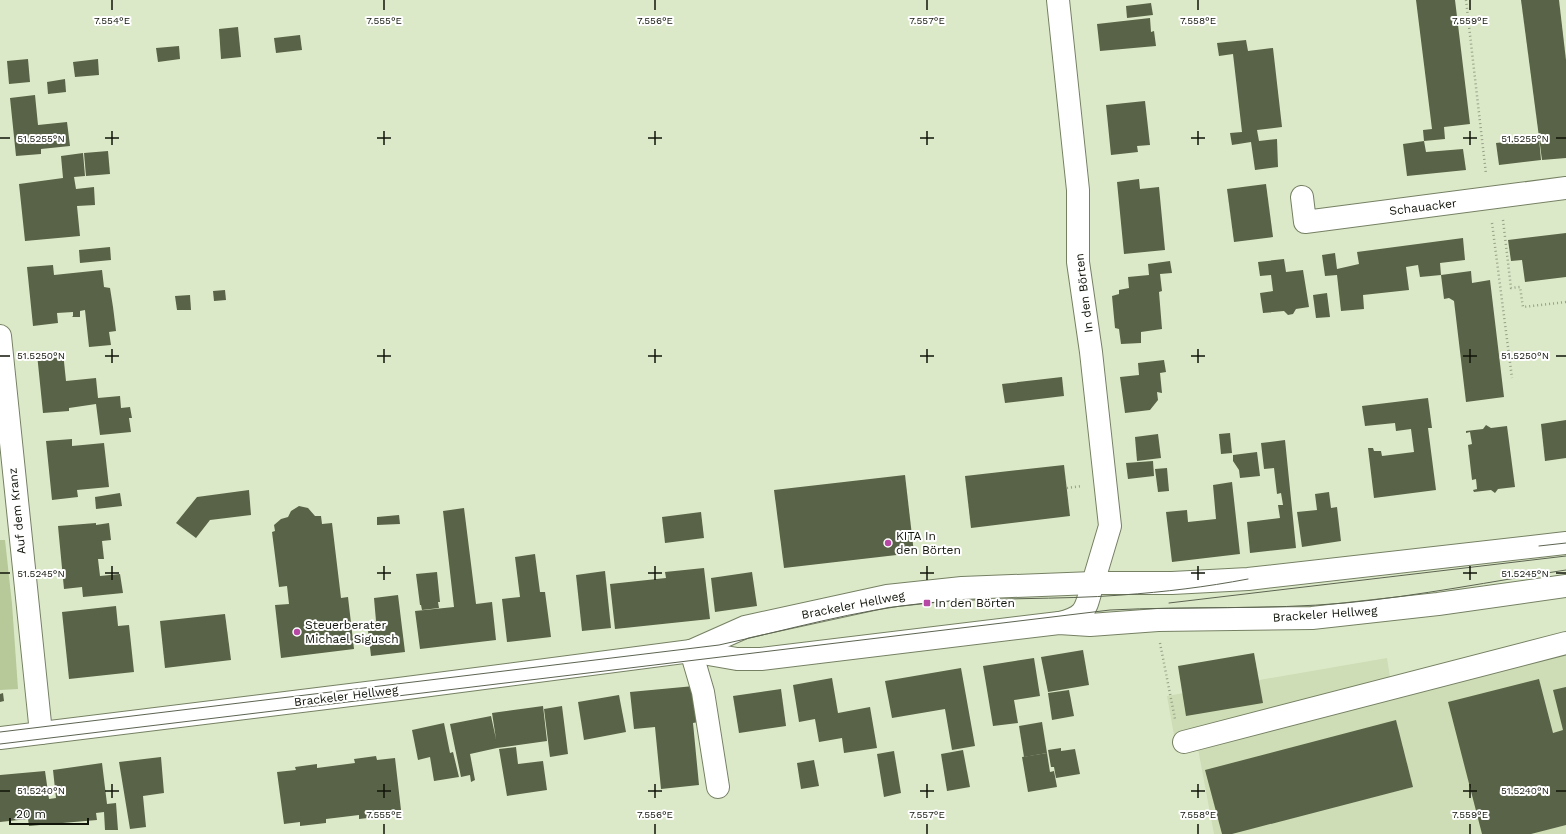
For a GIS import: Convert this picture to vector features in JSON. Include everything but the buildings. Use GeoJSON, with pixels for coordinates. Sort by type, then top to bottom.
{"type":"FeatureCollection","features":[{"type":"Feature","properties":{"kind":"main road","name":"In den Börten"},"geometry":{"type":"LineString","coordinates":[[1058,0],[1078,190],[1078,262],[1091,352],[1110,526],[1093,583]]}},
{"type":"Feature","properties":{"kind":"main road","name":"Schauacker"},"geometry":{"type":"LineString","coordinates":[[1302,197],[1305,222],[1566,188]]}},
{"type":"Feature","properties":{"kind":"main road","name":"Auf dem Kranz"},"geometry":{"type":"LineString","coordinates":[[0,336],[41,733]]}},
{"type":"Feature","properties":{"kind":"main road","name":"Brackeler Hellweg"},"geometry":{"type":"LineString","coordinates":[[0,738],[691,651],[745,627],[887,596],[962,588],[1093,583],[1172,583],[1248,579],[1566,543]]}},
{"type":"Feature","properties":{"kind":"main road","name":"Brackeler Hellweg"},"geometry":{"type":"LineString","coordinates":[[691,651],[737,659],[761,660],[1059,623],[1075,619],[1082,614],[1093,583]]}},
{"type":"Feature","properties":{"kind":"main road","name":"Brackeler Hellweg"},"geometry":{"type":"LineString","coordinates":[[1059,623],[1090,625],[1158,620],[1312,618],[1438,604],[1566,586]]}},
{"type":"Feature","properties":{"kind":"main road"},"geometry":{"type":"LineString","coordinates":[[1184,742],[1566,643]]}},
{"type":"Feature","properties":{"kind":"main road"},"geometry":{"type":"LineString","coordinates":[[691,651],[703,692],[718,786]]}},
{"type":"Feature","properties":{"kind":"path"},"geometry":{"type":"LineString","coordinates":[[1466,0],[1494,197],[1512,378]]}},
{"type":"Feature","properties":{"kind":"path"},"geometry":{"type":"LineString","coordinates":[[1494,197],[1511,288],[1520,287],[1522,307],[1566,302]]}},
{"type":"Feature","properties":{"kind":"path"},"geometry":{"type":"LineString","coordinates":[[1067,488],[1088,485]]}},
{"type":"Feature","properties":{"kind":"path"},"geometry":{"type":"LineString","coordinates":[[1160,641],[1174,718],[1184,742]]}},
{"type":"Feature","properties":{"kind":"shaded area"},"geometry":{"type":"Polygon","coordinates":[[[0,540],[5,540],[12,604],[18,689],[0,690],[0,540]]]}},
{"type":"Feature","properties":{"kind":"shaded area"},"geometry":{"type":"Polygon","coordinates":[[[1566,633],[1566,834],[1214,834],[1196,738],[1175,741],[1167,696],[1387,658],[1390,677],[1566,633]]]}},
{"type":"Feature","properties":{"kind":"tram line"},"geometry":{"type":"LineString","coordinates":[[1539,546],[1566,543]]}},
{"type":"Feature","properties":{"kind":"tram line"},"geometry":{"type":"LineString","coordinates":[[1169,603],[1566,556]]}},
{"type":"Feature","properties":{"kind":"tram line"},"geometry":{"type":"LineString","coordinates":[[0,744],[1110,610],[1257,607],[1345,603],[1428,592],[1566,570]]}},
{"type":"Feature","properties":{"kind":"tram line"},"geometry":{"type":"LineString","coordinates":[[0,732],[719,645],[847,615],[900,606],[950,601],[1073,598],[1138,594],[1201,587],[1248,579]]}},
{"type":"Feature","properties":{"kind":"place","name":"KITA In den Börten"},"geometry":{"type":"Point","coordinates":[888,543]}},
{"type":"Feature","properties":{"kind":"place","name":"In den Börten"},"geometry":{"type":"Point","coordinates":[927,603]}},
{"type":"Feature","properties":{"kind":"place","name":"Steuerberater Michael Sigusch"},"geometry":{"type":"Point","coordinates":[297,632]}}]}
